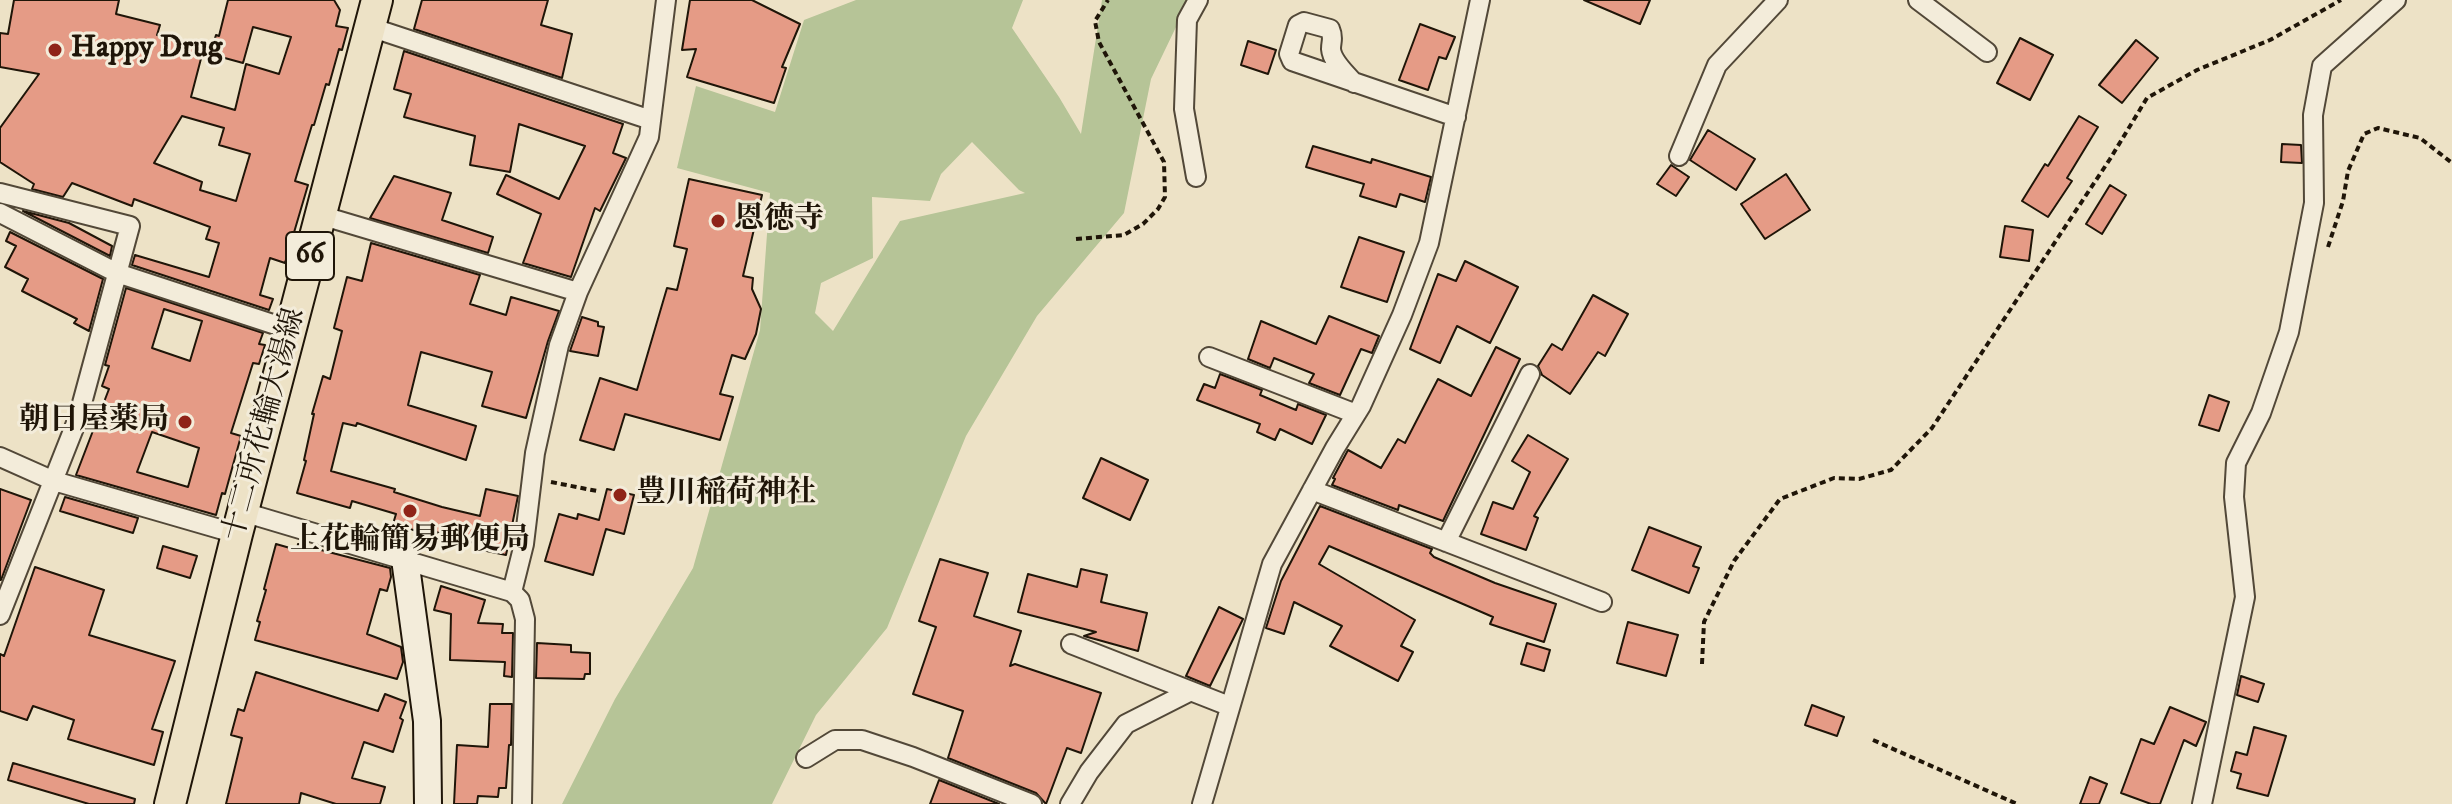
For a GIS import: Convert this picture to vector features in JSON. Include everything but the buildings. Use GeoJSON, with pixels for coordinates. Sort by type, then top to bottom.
{"type":"FeatureCollection","features":[{"type":"Feature","properties":{"kind":"main road","name":"十二所花輪大湯線"},"geometry":{"type":"LineString","coordinates":[[170,804],[373,14]]}},
{"type":"Feature","properties":{"kind":"street"},"geometry":{"type":"LineString","coordinates":[[512,592],[524,544],[535,453],[559,345],[578,292],[649,137],[666,0]]}},
{"type":"Feature","properties":{"kind":"street"},"geometry":{"type":"LineString","coordinates":[[1196,177],[1184,109],[1187,20],[1198,0]]}},
{"type":"Feature","properties":{"kind":"street"},"geometry":{"type":"LineString","coordinates":[[1202,804],[1272,564],[1356,414],[1402,315],[1429,243],[1480,0]]}},
{"type":"Feature","properties":{"kind":"street"},"geometry":{"type":"LineString","coordinates":[[1679,156],[1717,65],[1778,0]]}},
{"type":"Feature","properties":{"kind":"street"},"geometry":{"type":"LineString","coordinates":[[1918,0],[1987,52]]}},
{"type":"Feature","properties":{"kind":"street"},"geometry":{"type":"LineString","coordinates":[[2202,804],[2245,597],[2234,497],[2236,463],[2261,413],[2289,332],[2314,203],[2313,115],[2322,66],[2396,0]]}},
{"type":"Feature","properties":{"kind":"street"},"geometry":{"type":"LineString","coordinates":[[373,14],[651,120]]}},
{"type":"Feature","properties":{"kind":"street"},"geometry":{"type":"LineString","coordinates":[[1354,83],[1456,117]]}},
{"type":"Feature","properties":{"kind":"street"},"geometry":{"type":"LineString","coordinates":[[0,193],[130,226],[78,418],[0,615]]}},
{"type":"Feature","properties":{"kind":"street"},"geometry":{"type":"LineString","coordinates":[[0,213],[117,273],[291,330]]}},
{"type":"Feature","properties":{"kind":"street"},"geometry":{"type":"LineString","coordinates":[[320,215],[578,292]]}},
{"type":"Feature","properties":{"kind":"street"},"geometry":{"type":"LineString","coordinates":[[1209,357],[1356,414]]}},
{"type":"Feature","properties":{"kind":"street"},"geometry":{"type":"LineString","coordinates":[[1446,542],[1530,374]]}},
{"type":"Feature","properties":{"kind":"street"},"geometry":{"type":"LineString","coordinates":[[0,457],[54,481],[405,559],[512,592],[520,600],[525,619],[522,804]]}},
{"type":"Feature","properties":{"kind":"street"},"geometry":{"type":"LineString","coordinates":[[1312,490],[1602,602]]}},
{"type":"Feature","properties":{"kind":"street"},"geometry":{"type":"LineString","coordinates":[[405,559],[427,721],[428,804]]}},
{"type":"Feature","properties":{"kind":"street"},"geometry":{"type":"LineString","coordinates":[[1071,644],[1229,706]]}},
{"type":"Feature","properties":{"kind":"street"},"geometry":{"type":"LineString","coordinates":[[1070,804],[1089,772],[1126,724],[1191,691]]}},
{"type":"Feature","properties":{"kind":"street"},"geometry":{"type":"LineString","coordinates":[[806,758],[835,740],[862,740],[1032,804]]}},
{"type":"Feature","properties":{"kind":"path"},"geometry":{"type":"LineString","coordinates":[[1076,239],[1124,235],[1143,224],[1165,197],[1164,162],[1099,42],[1095,21],[1108,0]]}},
{"type":"Feature","properties":{"kind":"path"},"geometry":{"type":"LineString","coordinates":[[1702,664],[1704,622],[1734,561],[1780,499],[1834,478],[1859,479],[1891,470],[1932,428],[2147,98],[2197,70],[2270,40],[2341,0]]}},
{"type":"Feature","properties":{"kind":"path"},"geometry":{"type":"LineString","coordinates":[[2325,256],[2343,201],[2348,171],[2364,134],[2378,128],[2420,138],[2452,163]]}},
{"type":"Feature","properties":{"kind":"path"},"geometry":{"type":"LineString","coordinates":[[533,478],[597,491]]}},
{"type":"Feature","properties":{"kind":"path"},"geometry":{"type":"LineString","coordinates":[[1873,740],[2017,804]]}},
{"type":"Feature","properties":{"kind":"green space"},"geometry":{"type":"Polygon","coordinates":[[[856,0],[1023,0],[1012,28],[1081,134],[1102,0],[1189,0],[1151,79],[1124,213],[1037,316],[966,436],[887,628],[816,715],[772,804],[562,804],[615,699],[693,568],[760,330],[770,193],[677,168],[696,86],[775,112],[804,20],[856,0]],[[972,142],[941,174],[930,201],[872,197],[873,258],[821,283],[815,313],[833,331],[900,221],[1025,193],[972,142]]]}},
{"type":"Feature","properties":{"kind":"place","name":"Happy Drug"},"geometry":{"type":"Point","coordinates":[55,50]}},
{"type":"Feature","properties":{"kind":"place","name":"恩徳寺"},"geometry":{"type":"Point","coordinates":[718,221]}},
{"type":"Feature","properties":{"kind":"place","name":"朝日屋薬局"},"geometry":{"type":"Point","coordinates":[185,422]}},
{"type":"Feature","properties":{"kind":"place","name":"豊川稲荷神社"},"geometry":{"type":"Point","coordinates":[620,495]}},
{"type":"Feature","properties":{"kind":"place","name":"上花輪簡易郵便局"},"geometry":{"type":"Point","coordinates":[410,511]}}]}
